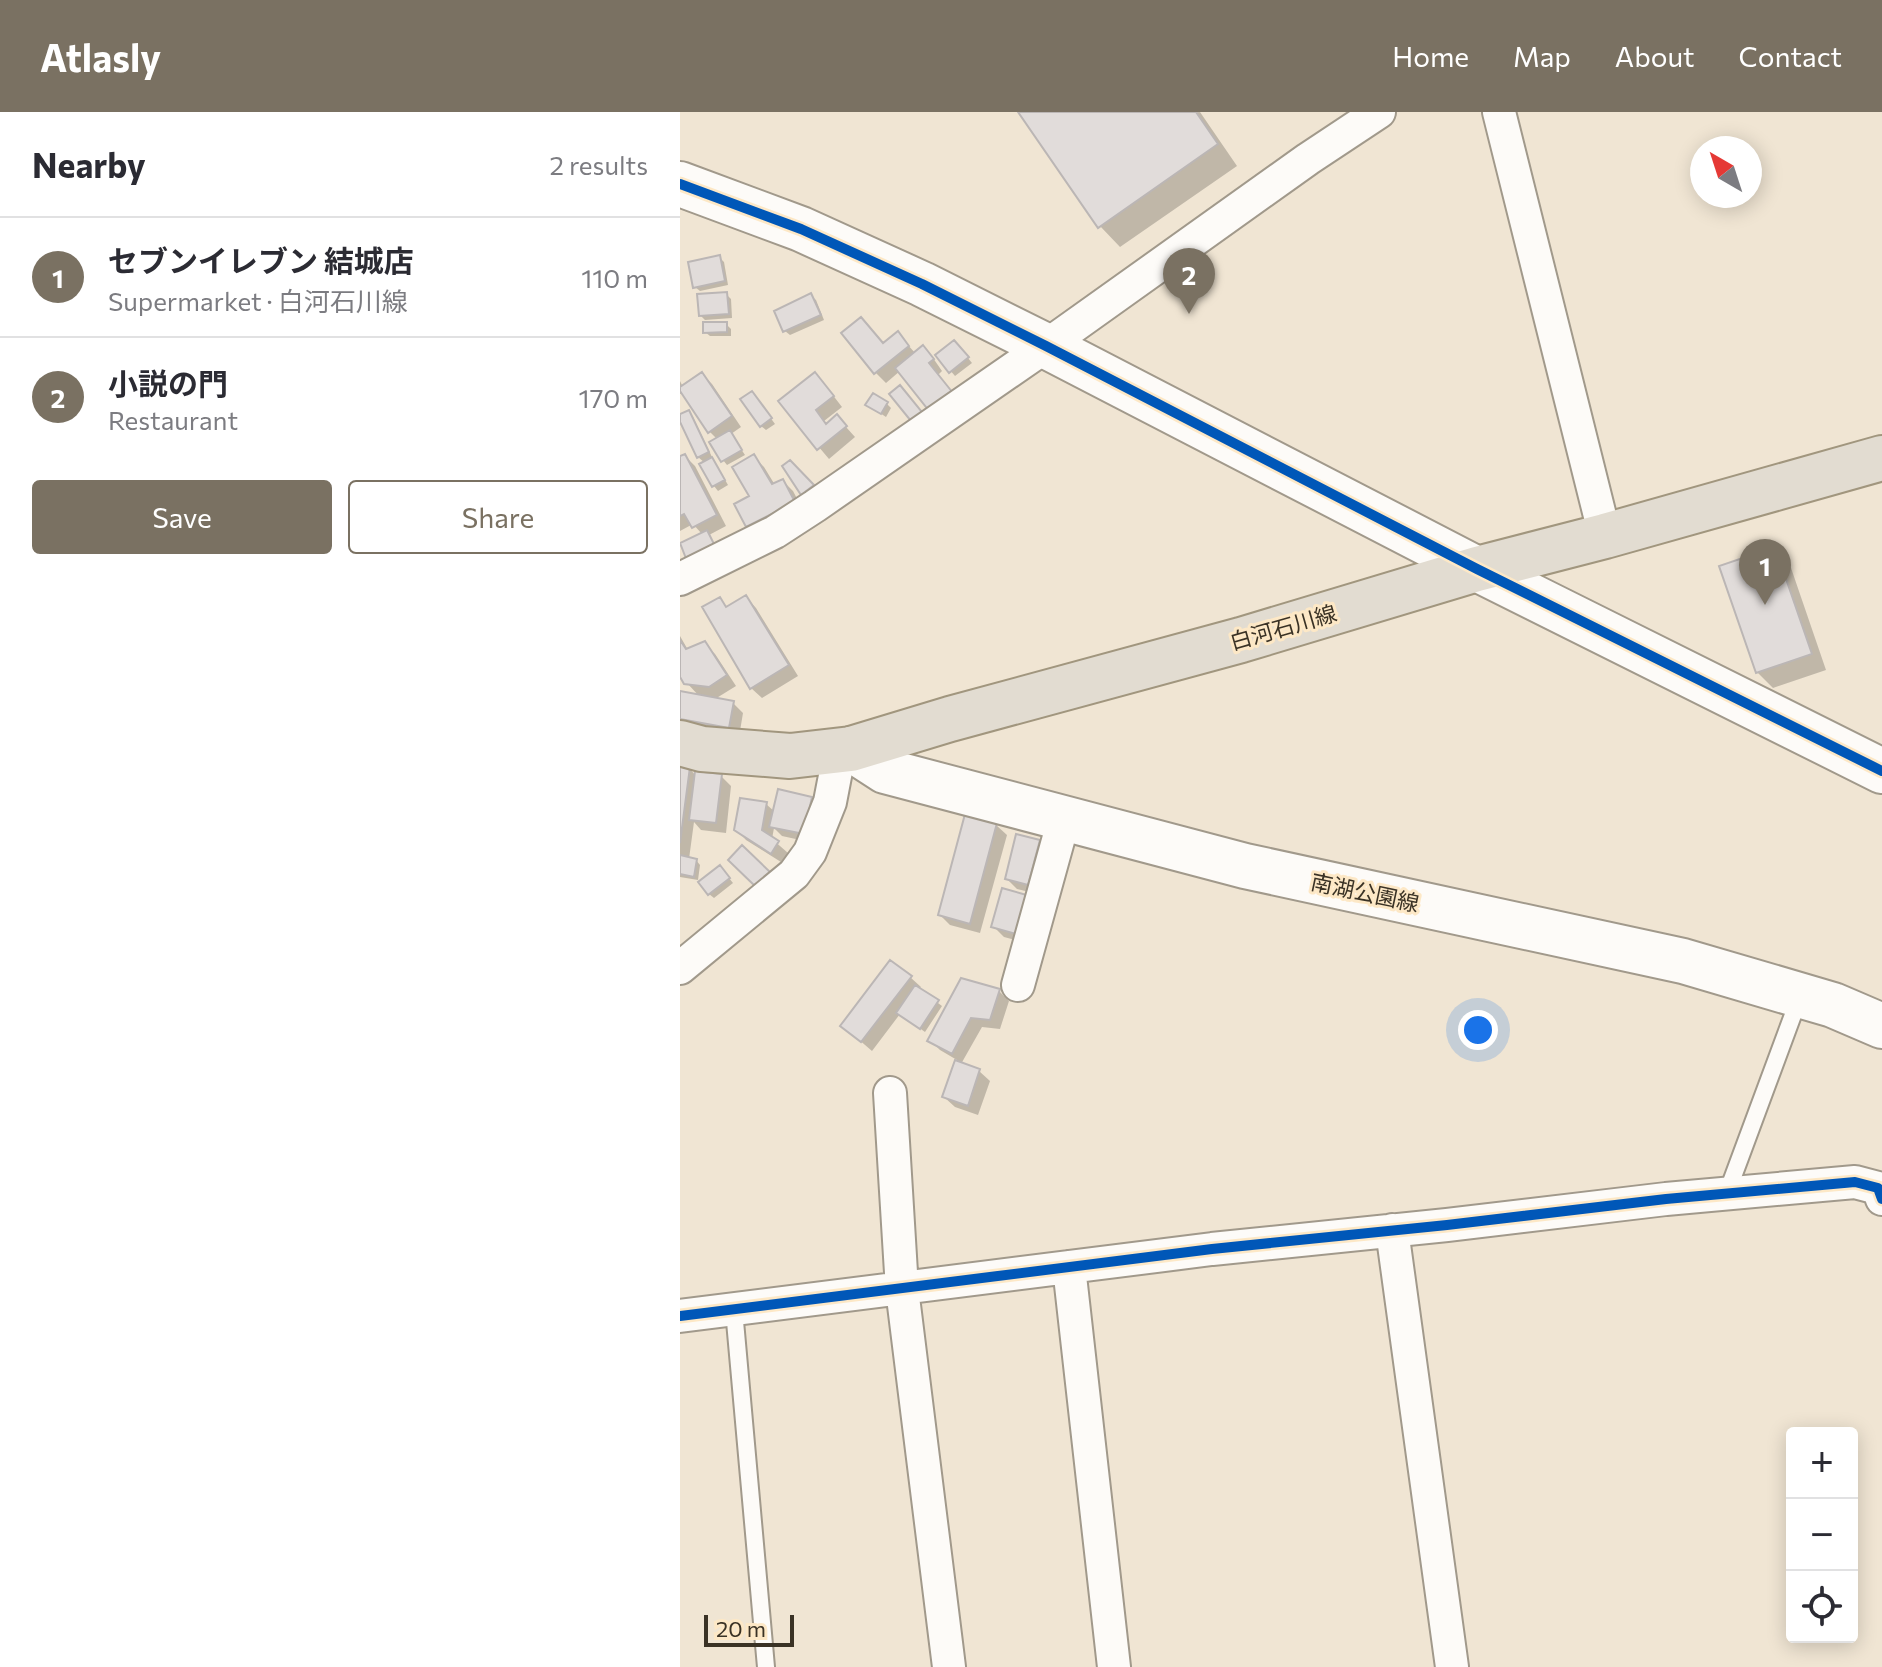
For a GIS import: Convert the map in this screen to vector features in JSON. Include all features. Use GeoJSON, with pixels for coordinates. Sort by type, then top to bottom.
{"type":"FeatureCollection","features":[{"type":"Feature","properties":{"kind":"main road","name":"白河石川線"},"geometry":{"type":"LineString","coordinates":[[680,743],[702,749],[790,756],[846,750],[1241,640],[1477,569],[1882,458]]}},
{"type":"Feature","properties":{"kind":"street"},"geometry":{"type":"LineString","coordinates":[[680,579],[775,532],[1379,112]]}},
{"type":"Feature","properties":{"kind":"street"},"geometry":{"type":"LineString","coordinates":[[1499,112],[1605,536]]}},
{"type":"Feature","properties":{"kind":"street"},"geometry":{"type":"LineString","coordinates":[[680,184],[801,229],[922,284],[1477,569],[1882,771]]}},
{"type":"Feature","properties":{"kind":"street"},"geometry":{"type":"LineString","coordinates":[[680,968],[794,874],[810,852],[846,750]]}},
{"type":"Feature","properties":{"kind":"street","name":"南湖公園線"},"geometry":{"type":"LineString","coordinates":[[846,750],[885,771],[1245,866],[1683,961],[1833,1005],[1882,1026]]}},
{"type":"Feature","properties":{"kind":"street"},"geometry":{"type":"LineString","coordinates":[[1018,985],[1064,819]]}},
{"type":"Feature","properties":{"kind":"street"},"geometry":{"type":"LineString","coordinates":[[890,1093],[902,1289],[949,1667]]}},
{"type":"Feature","properties":{"kind":"street"},"geometry":{"type":"LineString","coordinates":[[680,1316],[1212,1249],[1727,1193],[1855,1182],[1878,1188],[1882,1199]]}},
{"type":"Feature","properties":{"kind":"street"},"geometry":{"type":"LineString","coordinates":[[1392,1230],[1452,1667]]}},
{"type":"Feature","properties":{"kind":"street"},"geometry":{"type":"LineString","coordinates":[[1069,1267],[1114,1667]]}},
{"type":"Feature","properties":{"kind":"lane"},"geometry":{"type":"LineString","coordinates":[[1727,1193],[1800,995]]}},
{"type":"Feature","properties":{"kind":"lane"},"geometry":{"type":"LineString","coordinates":[[734,1310],[766,1667]]}},
{"type":"Feature","properties":{"kind":"building"},"geometry":{"type":"Polygon","coordinates":[[[1018,112],[1196,112],[1218,144],[1098,228],[1018,112]]]}},
{"type":"Feature","properties":{"kind":"building"},"geometry":{"type":"Polygon","coordinates":[[[720,255],[725,281],[693,288],[688,262],[720,255]]]}},
{"type":"Feature","properties":{"kind":"building"},"geometry":{"type":"Polygon","coordinates":[[[727,292],[729,314],[699,316],[697,294],[727,292]]]}},
{"type":"Feature","properties":{"kind":"building"},"geometry":{"type":"Polygon","coordinates":[[[811,293],[821,315],[783,332],[774,311],[811,293]]]}},
{"type":"Feature","properties":{"kind":"building"},"geometry":{"type":"Polygon","coordinates":[[[861,317],[883,343],[898,331],[909,346],[874,374],[841,333],[861,317]]]}},
{"type":"Feature","properties":{"kind":"building"},"geometry":{"type":"Polygon","coordinates":[[[703,322],[727,322],[727,332],[703,333],[703,322]]]}},
{"type":"Feature","properties":{"kind":"building"},"geometry":{"type":"Polygon","coordinates":[[[954,340],[969,357],[949,373],[935,355],[954,340]]]}},
{"type":"Feature","properties":{"kind":"building"},"geometry":{"type":"Polygon","coordinates":[[[923,345],[934,359],[929,363],[953,393],[930,412],[895,368],[923,345]]]}},
{"type":"Feature","properties":{"kind":"building"},"geometry":{"type":"Polygon","coordinates":[[[702,372],[732,416],[708,433],[680,391],[680,387],[702,372]]]}},
{"type":"Feature","properties":{"kind":"building"},"geometry":{"type":"Polygon","coordinates":[[[815,372],[834,396],[816,410],[826,424],[837,414],[847,426],[817,450],[778,401],[815,372]]]}},
{"type":"Feature","properties":{"kind":"building"},"geometry":{"type":"Polygon","coordinates":[[[900,385],[922,412],[911,421],[889,394],[900,385]]]}},
{"type":"Feature","properties":{"kind":"building"},"geometry":{"type":"Polygon","coordinates":[[[752,391],[772,418],[760,427],[740,399],[752,391]]]}},
{"type":"Feature","properties":{"kind":"building"},"geometry":{"type":"Polygon","coordinates":[[[873,393],[888,402],[881,414],[865,405],[873,393]]]}},
{"type":"Feature","properties":{"kind":"building"},"geometry":{"type":"Polygon","coordinates":[[[689,410],[709,452],[697,458],[680,422],[680,414],[689,410]]]}},
{"type":"Feature","properties":{"kind":"building"},"geometry":{"type":"Polygon","coordinates":[[[730,430],[742,450],[721,462],[709,442],[730,430]]]}},
{"type":"Feature","properties":{"kind":"building"},"geometry":{"type":"Polygon","coordinates":[[[685,454],[717,515],[692,528],[684,514],[680,516],[680,456],[685,454]]]}},
{"type":"Feature","properties":{"kind":"building"},"geometry":{"type":"Polygon","coordinates":[[[754,454],[772,484],[783,479],[795,502],[746,527],[734,504],[749,496],[732,467],[754,454]]]}},
{"type":"Feature","properties":{"kind":"building"},"geometry":{"type":"Polygon","coordinates":[[[712,457],[725,480],[712,487],[699,464],[712,457]]]}},
{"type":"Feature","properties":{"kind":"building"},"geometry":{"type":"Polygon","coordinates":[[[790,460],[814,485],[801,495],[782,466],[790,460]]]}},
{"type":"Feature","properties":{"kind":"building"},"geometry":{"type":"Polygon","coordinates":[[[707,530],[716,548],[687,561],[680,543],[707,530]]]}},
{"type":"Feature","properties":{"kind":"building"},"geometry":{"type":"Polygon","coordinates":[[[1775,547],[1812,654],[1756,673],[1719,566],[1775,547]]]}},
{"type":"Feature","properties":{"kind":"building"},"geometry":{"type":"Polygon","coordinates":[[[746,595],[789,665],[750,689],[702,607],[720,597],[726,607],[746,595]]]}},
{"type":"Feature","properties":{"kind":"building"},"geometry":{"type":"Polygon","coordinates":[[[680,640],[686,649],[705,641],[727,675],[709,687],[684,684],[680,677],[680,640]]]}},
{"type":"Feature","properties":{"kind":"building"},"geometry":{"type":"Polygon","coordinates":[[[680,691],[734,701],[729,728],[680,719],[680,691]]]}},
{"type":"Feature","properties":{"kind":"building"},"geometry":{"type":"Polygon","coordinates":[[[680,766],[690,767],[680,843],[680,766]]]}},
{"type":"Feature","properties":{"kind":"building"},"geometry":{"type":"Polygon","coordinates":[[[695,771],[722,774],[716,823],[689,820],[695,771]]]}},
{"type":"Feature","properties":{"kind":"building"},"geometry":{"type":"Polygon","coordinates":[[[778,789],[812,797],[804,834],[769,827],[778,789]]]}},
{"type":"Feature","properties":{"kind":"building"},"geometry":{"type":"Polygon","coordinates":[[[740,798],[767,802],[762,830],[779,841],[771,854],[734,830],[740,798]]]}},
{"type":"Feature","properties":{"kind":"building"},"geometry":{"type":"Polygon","coordinates":[[[965,814],[997,823],[970,924],[938,915],[965,814]]]}},
{"type":"Feature","properties":{"kind":"building"},"geometry":{"type":"Polygon","coordinates":[[[1016,834],[1040,840],[1028,885],[1005,879],[1016,834]]]}},
{"type":"Feature","properties":{"kind":"building"},"geometry":{"type":"Polygon","coordinates":[[[742,845],[770,872],[756,887],[728,860],[742,845]]]}},
{"type":"Feature","properties":{"kind":"building"},"geometry":{"type":"Polygon","coordinates":[[[680,855],[697,859],[694,877],[680,874],[680,855]]]}},
{"type":"Feature","properties":{"kind":"building"},"geometry":{"type":"Polygon","coordinates":[[[720,865],[730,878],[708,895],[698,882],[720,865]]]}},
{"type":"Feature","properties":{"kind":"building"},"geometry":{"type":"Polygon","coordinates":[[[1002,888],[1030,896],[1020,935],[991,927],[1002,888]]]}},
{"type":"Feature","properties":{"kind":"building"},"geometry":{"type":"Polygon","coordinates":[[[890,960],[912,976],[861,1042],[840,1026],[890,960]]]}},
{"type":"Feature","properties":{"kind":"building"},"geometry":{"type":"Polygon","coordinates":[[[961,978],[1000,989],[990,1020],[971,1018],[952,1054],[927,1041],[961,978]]]}},
{"type":"Feature","properties":{"kind":"building"},"geometry":{"type":"Polygon","coordinates":[[[915,985],[939,1000],[920,1029],[896,1013],[915,985]]]}},
{"type":"Feature","properties":{"kind":"building"},"geometry":{"type":"Polygon","coordinates":[[[955,1060],[980,1069],[968,1106],[942,1097],[955,1060]]]}},
{"type":"Feature","properties":{"kind":"cycle path"},"geometry":{"type":"LineString","coordinates":[[680,184],[801,229],[922,284],[1477,569],[1882,771]]}},
{"type":"Feature","properties":{"kind":"cycle path"},"geometry":{"type":"LineString","coordinates":[[680,1316],[1212,1249],[1666,1199],[1855,1182],[1878,1188],[1882,1199]]}},
{"type":"Feature","properties":{"kind":"place","name":"小説の門"},"geometry":{"type":"Point","coordinates":[1189,314]}},
{"type":"Feature","properties":{"kind":"place","name":"セブンイレブン 結城店"},"geometry":{"type":"Point","coordinates":[1765,605]}}]}
